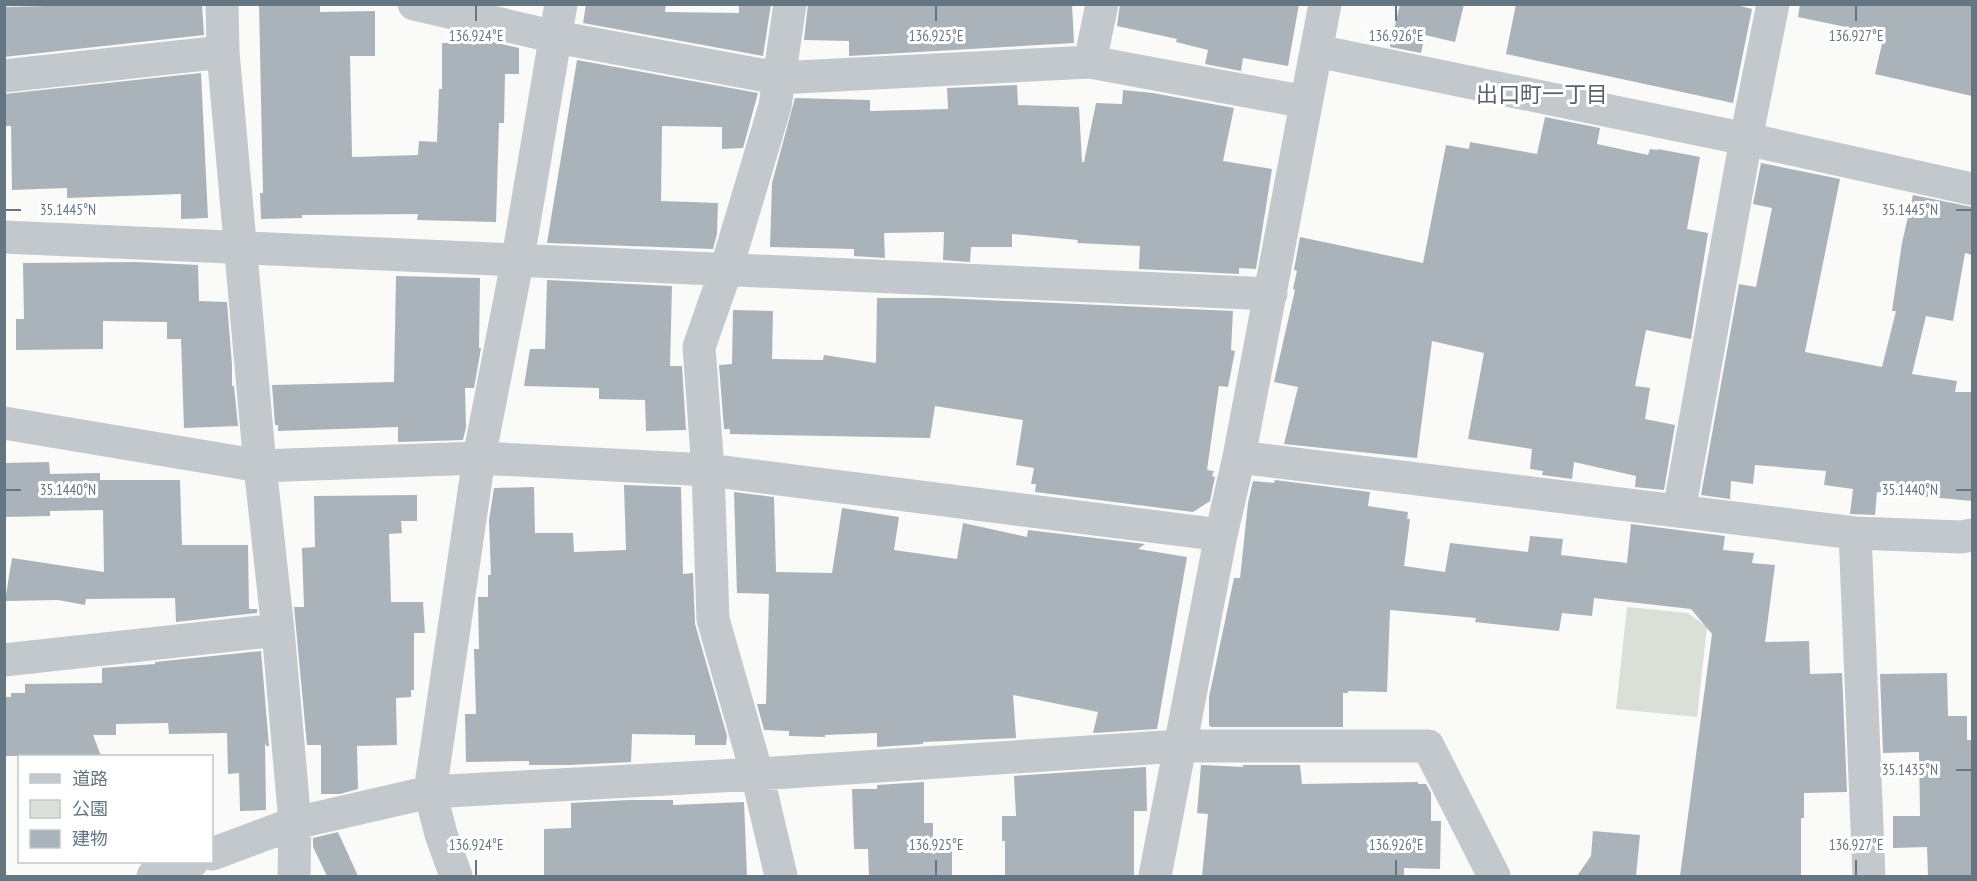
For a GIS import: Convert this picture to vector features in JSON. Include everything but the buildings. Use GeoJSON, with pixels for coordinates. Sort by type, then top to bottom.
{"type":"FeatureCollection","features":[{"type":"Feature","properties":{"kind":"street"},"geometry":{"type":"LineString","coordinates":[[222,4],[223,52],[240,247],[295,823],[294,876]]}},
{"type":"Feature","properties":{"kind":"street"},"geometry":{"type":"LineString","coordinates":[[414,4],[556,37],[778,78],[1090,62],[1306,102]]}},
{"type":"Feature","properties":{"kind":"street"},"geometry":{"type":"LineString","coordinates":[[456,876],[441,834],[430,792],[479,458],[518,258],[561,4]]}},
{"type":"Feature","properties":{"kind":"street"},"geometry":{"type":"LineString","coordinates":[[781,876],[757,774],[713,619],[708,470],[699,347],[726,270],[775,106],[789,4]]}},
{"type":"Feature","properties":{"kind":"street"},"geometry":{"type":"LineString","coordinates":[[1090,62],[1102,4]]}},
{"type":"Feature","properties":{"kind":"street"},"geometry":{"type":"LineString","coordinates":[[1155,876],[1221,535],[1271,294],[1325,4]]}},
{"type":"Feature","properties":{"kind":"street"},"geometry":{"type":"LineString","coordinates":[[1679,511],[1746,139],[1773,4]]}},
{"type":"Feature","properties":{"kind":"street"},"geometry":{"type":"LineString","coordinates":[[1317,51],[1746,139],[1972,189]]}},
{"type":"Feature","properties":{"kind":"street"},"geometry":{"type":"LineString","coordinates":[[4,76],[223,52]]}},
{"type":"Feature","properties":{"kind":"street"},"geometry":{"type":"LineString","coordinates":[[4,237],[518,258],[726,270],[1271,294]]}},
{"type":"Feature","properties":{"kind":"street"},"geometry":{"type":"LineString","coordinates":[[4,423],[260,466],[479,458],[708,470],[1221,535]]}},
{"type":"Feature","properties":{"kind":"street"},"geometry":{"type":"LineString","coordinates":[[1239,457],[1855,533],[1961,537],[1972,535]]}},
{"type":"Feature","properties":{"kind":"street"},"geometry":{"type":"LineString","coordinates":[[1855,533],[1869,876]]}},
{"type":"Feature","properties":{"kind":"street"},"geometry":{"type":"LineString","coordinates":[[4,660],[278,630]]}},
{"type":"Feature","properties":{"kind":"street"},"geometry":{"type":"LineString","coordinates":[[213,854],[295,823],[430,792],[757,774],[1180,746],[1428,746],[1494,876]]}},
{"type":"Feature","properties":{"kind":"street"},"geometry":{"type":"LineString","coordinates":[[153,876],[187,863]]}},
{"type":"Feature","properties":{"kind":"green space"},"geometry":{"type":"Polygon","coordinates":[[[1627,607],[1688,613],[1707,627],[1697,717],[1616,709],[1627,607]]]}},
{"type":"Feature","properties":{"kind":"district","name":"出口町一丁目"},"geometry":{"type":"Point","coordinates":[1542,94]}}]}
